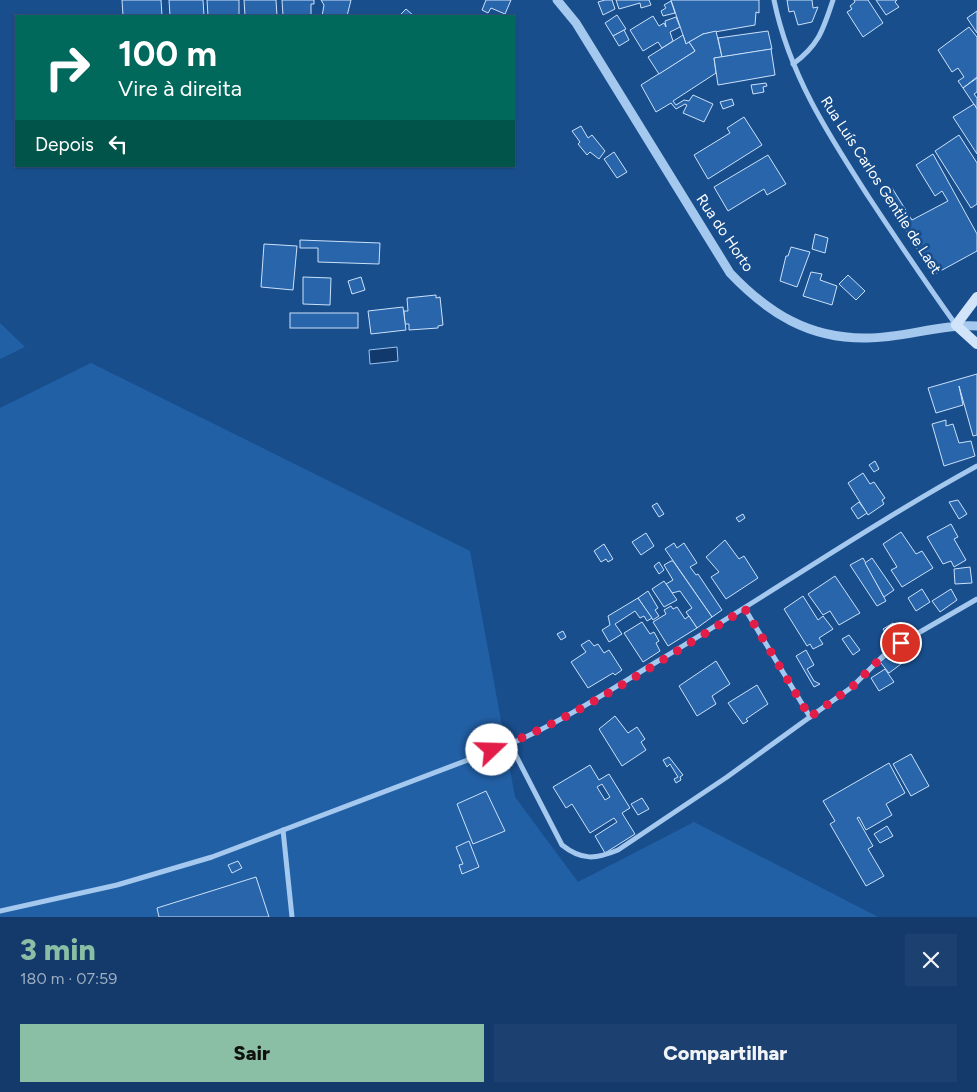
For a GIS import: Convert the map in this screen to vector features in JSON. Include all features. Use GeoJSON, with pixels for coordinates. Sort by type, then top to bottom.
{"type":"FeatureCollection","features":[{"type":"Feature","properties":{"kind":"main road"},"geometry":{"type":"LineString","coordinates":[[956,325],[977,297]]}},
{"type":"Feature","properties":{"kind":"main road","name":"Rua Luís Carlos Gentile de Laet"},"geometry":{"type":"LineString","coordinates":[[956,325],[977,344]]}},
{"type":"Feature","properties":{"kind":"street","name":"Rua do Horto"},"geometry":{"type":"LineString","coordinates":[[557,0],[576,23],[730,273],[754,298],[787,320],[826,335],[867,338],[956,325],[977,326]]}},
{"type":"Feature","properties":{"kind":"street","name":"Rua Luís Carlos Gentile de Laet"},"geometry":{"type":"LineString","coordinates":[[774,0],[793,64],[808,99],[827,133],[956,325]]}},
{"type":"Feature","properties":{"kind":"street"},"geometry":{"type":"LineString","coordinates":[[793,64],[816,44],[833,0]]}},
{"type":"Feature","properties":{"kind":"street"},"geometry":{"type":"LineString","coordinates":[[0,911],[117,885],[212,857],[510,744],[565,717],[745,609],[865,531],[977,466]]}},
{"type":"Feature","properties":{"kind":"street"},"geometry":{"type":"LineString","coordinates":[[510,744],[562,845],[573,854],[586,858],[600,858],[618,850],[727,777],[852,687],[883,656],[901,643],[977,599]]}},
{"type":"Feature","properties":{"kind":"street"},"geometry":{"type":"LineString","coordinates":[[745,609],[810,717]]}},
{"type":"Feature","properties":{"kind":"street"},"geometry":{"type":"LineString","coordinates":[[283,830],[292,917]]}},
{"type":"Feature","properties":{"kind":"shaded area"},"geometry":{"type":"Polygon","coordinates":[[[0,323],[25,347],[0,359],[0,323]]]}},
{"type":"Feature","properties":{"kind":"shaded area"},"geometry":{"type":"Polygon","coordinates":[[[397,347],[398,361],[370,364],[369,350],[397,347]]]}},
{"type":"Feature","properties":{"kind":"shaded area"},"geometry":{"type":"Polygon","coordinates":[[[91,363],[470,551],[515,797],[578,882],[694,822],[878,917],[0,917],[0,408],[91,363]]]}},
{"type":"Feature","properties":{"kind":"building"},"geometry":{"type":"Polygon","coordinates":[[[122,0],[161,0],[162,15],[123,15],[122,0]]]}},
{"type":"Feature","properties":{"kind":"building"},"geometry":{"type":"Polygon","coordinates":[[[169,0],[203,0],[204,15],[170,15],[169,0]]]}},
{"type":"Feature","properties":{"kind":"building"},"geometry":{"type":"Polygon","coordinates":[[[207,0],[239,0],[239,15],[208,15],[207,0]]]}},
{"type":"Feature","properties":{"kind":"building"},"geometry":{"type":"Polygon","coordinates":[[[244,0],[276,0],[277,15],[245,15],[244,0]]]}},
{"type":"Feature","properties":{"kind":"building"},"geometry":{"type":"Polygon","coordinates":[[[282,0],[314,0],[314,4],[311,4],[311,15],[283,15],[282,0]]]}},
{"type":"Feature","properties":{"kind":"building"},"geometry":{"type":"Polygon","coordinates":[[[321,0],[351,0],[347,15],[322,15],[324,5],[321,0]]]}},
{"type":"Feature","properties":{"kind":"building"},"geometry":{"type":"Polygon","coordinates":[[[486,0],[511,0],[505,14],[491,8],[488,13],[482,10],[486,0]]]}},
{"type":"Feature","properties":{"kind":"building"},"geometry":{"type":"Polygon","coordinates":[[[612,0],[615,9],[603,15],[598,2],[612,0]]]}},
{"type":"Feature","properties":{"kind":"building"},"geometry":{"type":"Polygon","coordinates":[[[616,0],[649,0],[651,5],[641,8],[640,3],[619,9],[616,0]]]}},
{"type":"Feature","properties":{"kind":"building"},"geometry":{"type":"Polygon","coordinates":[[[671,0],[759,0],[759,13],[756,12],[755,25],[703,34],[686,44],[671,0]]]}},
{"type":"Feature","properties":{"kind":"building"},"geometry":{"type":"Polygon","coordinates":[[[787,0],[812,0],[813,8],[818,7],[812,22],[798,25],[794,11],[789,12],[787,0]]]}},
{"type":"Feature","properties":{"kind":"building"},"geometry":{"type":"Polygon","coordinates":[[[854,0],[868,0],[883,23],[863,37],[847,12],[852,9],[850,6],[855,2],[854,0]]]}},
{"type":"Feature","properties":{"kind":"building"},"geometry":{"type":"Polygon","coordinates":[[[876,0],[897,0],[895,2],[899,7],[886,15],[876,0]]]}},
{"type":"Feature","properties":{"kind":"building"},"geometry":{"type":"Polygon","coordinates":[[[671,1],[675,13],[663,16],[661,11],[666,8],[664,5],[671,1]]]}},
{"type":"Feature","properties":{"kind":"building"},"geometry":{"type":"Polygon","coordinates":[[[406,9],[413,15],[400,15],[406,9]]]}},
{"type":"Feature","properties":{"kind":"building"},"geometry":{"type":"Polygon","coordinates":[[[977,11],[977,33],[967,18],[977,11]]]}},
{"type":"Feature","properties":{"kind":"building"},"geometry":{"type":"Polygon","coordinates":[[[617,15],[626,29],[613,36],[605,23],[617,15]]]}},
{"type":"Feature","properties":{"kind":"building"},"geometry":{"type":"Polygon","coordinates":[[[653,16],[659,26],[664,23],[666,27],[665,21],[676,17],[680,27],[670,32],[673,41],[662,48],[658,42],[643,51],[630,30],[653,16]]]}},
{"type":"Feature","properties":{"kind":"building"},"geometry":{"type":"Polygon","coordinates":[[[969,27],[977,37],[977,77],[963,88],[958,81],[964,77],[958,68],[952,72],[938,50],[969,27]]]}},
{"type":"Feature","properties":{"kind":"building"},"geometry":{"type":"Polygon","coordinates":[[[624,30],[629,40],[619,46],[613,36],[624,30]]]}},
{"type":"Feature","properties":{"kind":"building"},"geometry":{"type":"Polygon","coordinates":[[[716,31],[722,57],[714,58],[716,73],[673,101],[676,105],[684,100],[689,101],[693,95],[713,104],[704,122],[683,113],[687,105],[685,104],[676,109],[671,103],[656,112],[641,85],[695,51],[689,42],[703,34],[716,31]]]}},
{"type":"Feature","properties":{"kind":"building"},"geometry":{"type":"Polygon","coordinates":[[[768,31],[772,49],[722,57],[718,38],[768,31]]]}},
{"type":"Feature","properties":{"kind":"building"},"geometry":{"type":"Polygon","coordinates":[[[683,35],[686,44],[689,42],[695,51],[659,74],[648,57],[683,35]]]}},
{"type":"Feature","properties":{"kind":"building"},"geometry":{"type":"Polygon","coordinates":[[[771,49],[775,75],[718,85],[714,58],[771,49]]]}},
{"type":"Feature","properties":{"kind":"building"},"geometry":{"type":"Polygon","coordinates":[[[977,78],[977,92],[974,94],[977,98],[977,109],[963,88],[977,78]]]}},
{"type":"Feature","properties":{"kind":"building"},"geometry":{"type":"Polygon","coordinates":[[[766,83],[767,86],[763,87],[764,92],[753,94],[751,85],[766,83]]]}},
{"type":"Feature","properties":{"kind":"building"},"geometry":{"type":"Polygon","coordinates":[[[732,99],[734,105],[723,109],[720,102],[732,99]]]}},
{"type":"Feature","properties":{"kind":"building"},"geometry":{"type":"Polygon","coordinates":[[[974,104],[977,109],[977,154],[953,117],[974,104]]]}},
{"type":"Feature","properties":{"kind":"building"},"geometry":{"type":"Polygon","coordinates":[[[744,117],[762,145],[708,179],[694,155],[730,133],[727,128],[744,117]]]}},
{"type":"Feature","properties":{"kind":"building"},"geometry":{"type":"Polygon","coordinates":[[[581,126],[588,138],[592,135],[605,151],[599,159],[590,152],[587,155],[578,144],[580,142],[572,131],[581,126]]]}},
{"type":"Feature","properties":{"kind":"building"},"geometry":{"type":"Polygon","coordinates":[[[959,135],[977,163],[977,204],[971,208],[935,151],[959,135]]]}},
{"type":"Feature","properties":{"kind":"building"},"geometry":{"type":"Polygon","coordinates":[[[614,152],[627,172],[617,178],[604,159],[614,152]]]}},
{"type":"Feature","properties":{"kind":"building"},"geometry":{"type":"Polygon","coordinates":[[[933,154],[977,234],[977,251],[933,275],[883,193],[892,188],[912,220],[948,201],[942,191],[935,196],[916,165],[933,154]]]}},
{"type":"Feature","properties":{"kind":"building"},"geometry":{"type":"Polygon","coordinates":[[[768,155],[786,184],[767,195],[764,189],[728,211],[714,187],[768,155]]]}},
{"type":"Feature","properties":{"kind":"building"},"geometry":{"type":"Polygon","coordinates":[[[815,234],[828,238],[825,253],[812,249],[815,234]]]}},
{"type":"Feature","properties":{"kind":"building"},"geometry":{"type":"Polygon","coordinates":[[[300,240],[380,243],[379,264],[318,262],[318,248],[300,248],[300,240]]]}},
{"type":"Feature","properties":{"kind":"building"},"geometry":{"type":"Polygon","coordinates":[[[264,244],[297,246],[293,290],[261,287],[264,244]]]}},
{"type":"Feature","properties":{"kind":"building"},"geometry":{"type":"Polygon","coordinates":[[[791,247],[810,252],[797,287],[780,281],[786,256],[788,256],[791,247]]]}},
{"type":"Feature","properties":{"kind":"building"},"geometry":{"type":"Polygon","coordinates":[[[811,272],[822,274],[820,280],[837,286],[832,305],[803,296],[811,272]]]}},
{"type":"Feature","properties":{"kind":"building"},"geometry":{"type":"Polygon","coordinates":[[[848,275],[865,291],[856,300],[839,284],[848,275]]]}},
{"type":"Feature","properties":{"kind":"building"},"geometry":{"type":"Polygon","coordinates":[[[303,277],[331,278],[330,305],[303,304],[303,277]]]}},
{"type":"Feature","properties":{"kind":"building"},"geometry":{"type":"Polygon","coordinates":[[[361,277],[365,290],[352,294],[348,281],[361,277]]]}},
{"type":"Feature","properties":{"kind":"building"},"geometry":{"type":"Polygon","coordinates":[[[436,295],[436,298],[440,297],[443,325],[438,326],[438,328],[409,330],[409,324],[405,324],[404,311],[408,311],[407,298],[436,295]]]}},
{"type":"Feature","properties":{"kind":"building"},"geometry":{"type":"Polygon","coordinates":[[[403,307],[406,330],[371,334],[368,311],[403,307]]]}},
{"type":"Feature","properties":{"kind":"building"},"geometry":{"type":"Polygon","coordinates":[[[290,313],[358,313],[358,328],[290,328],[290,313]]]}},
{"type":"Feature","properties":{"kind":"building"},"geometry":{"type":"Polygon","coordinates":[[[977,374],[977,435],[973,436],[959,386],[963,405],[936,413],[928,388],[977,374]]]}},
{"type":"Feature","properties":{"kind":"building"},"geometry":{"type":"Polygon","coordinates":[[[946,420],[946,426],[953,424],[959,443],[971,441],[975,456],[944,466],[932,424],[946,420]]]}},
{"type":"Feature","properties":{"kind":"building"},"geometry":{"type":"Polygon","coordinates":[[[875,461],[879,469],[874,472],[869,465],[875,461]]]}},
{"type":"Feature","properties":{"kind":"building"},"geometry":{"type":"Polygon","coordinates":[[[863,473],[870,484],[874,482],[885,498],[882,500],[884,504],[868,515],[848,483],[863,473]]]}},
{"type":"Feature","properties":{"kind":"building"},"geometry":{"type":"Polygon","coordinates":[[[958,500],[967,514],[959,519],[949,502],[958,500]]]}},
{"type":"Feature","properties":{"kind":"building"},"geometry":{"type":"Polygon","coordinates":[[[859,502],[867,513],[858,519],[851,508],[859,502]]]}},
{"type":"Feature","properties":{"kind":"building"},"geometry":{"type":"Polygon","coordinates":[[[657,503],[664,514],[659,517],[652,506],[657,503]]]}},
{"type":"Feature","properties":{"kind":"building"},"geometry":{"type":"Polygon","coordinates":[[[743,514],[745,518],[739,522],[736,518],[743,514]]]}},
{"type":"Feature","properties":{"kind":"building"},"geometry":{"type":"Polygon","coordinates":[[[951,524],[958,537],[954,539],[966,560],[954,567],[951,561],[943,564],[927,537],[951,524]]]}},
{"type":"Feature","properties":{"kind":"building"},"geometry":{"type":"Polygon","coordinates":[[[901,532],[916,554],[922,551],[933,568],[902,587],[891,570],[897,567],[883,544],[901,532]]]}},
{"type":"Feature","properties":{"kind":"building"},"geometry":{"type":"Polygon","coordinates":[[[646,533],[654,546],[641,555],[632,542],[646,533]]]}},
{"type":"Feature","properties":{"kind":"building"},"geometry":{"type":"Polygon","coordinates":[[[725,540],[739,559],[744,556],[758,578],[726,599],[711,577],[719,572],[706,557],[725,540]]]}},
{"type":"Feature","properties":{"kind":"building"},"geometry":{"type":"Polygon","coordinates":[[[674,543],[677,548],[684,543],[697,563],[690,567],[696,575],[698,574],[722,610],[712,617],[665,549],[674,543]]]}},
{"type":"Feature","properties":{"kind":"building"},"geometry":{"type":"Polygon","coordinates":[[[604,544],[613,559],[608,562],[606,559],[601,562],[594,551],[604,544]]]}},
{"type":"Feature","properties":{"kind":"building"},"geometry":{"type":"Polygon","coordinates":[[[863,558],[886,601],[877,606],[850,565],[863,558]]]}},
{"type":"Feature","properties":{"kind":"building"},"geometry":{"type":"Polygon","coordinates":[[[872,558],[894,590],[884,597],[865,563],[872,558]]]}},
{"type":"Feature","properties":{"kind":"building"},"geometry":{"type":"Polygon","coordinates":[[[673,561],[712,617],[697,628],[686,612],[692,608],[680,591],[672,593],[666,584],[673,580],[664,565],[673,561]]]}},
{"type":"Feature","properties":{"kind":"building"},"geometry":{"type":"Polygon","coordinates":[[[659,562],[664,570],[659,574],[654,566],[659,562]]]}},
{"type":"Feature","properties":{"kind":"building"},"geometry":{"type":"Polygon","coordinates":[[[970,567],[972,583],[955,584],[954,569],[970,567]]]}},
{"type":"Feature","properties":{"kind":"building"},"geometry":{"type":"Polygon","coordinates":[[[835,576],[860,613],[839,625],[830,611],[823,615],[808,594],[835,576]]]}},
{"type":"Feature","properties":{"kind":"building"},"geometry":{"type":"Polygon","coordinates":[[[664,581],[677,600],[664,607],[652,589],[664,581]]]}},
{"type":"Feature","properties":{"kind":"building"},"geometry":{"type":"Polygon","coordinates":[[[922,589],[930,602],[916,611],[908,598],[922,589]]]}},
{"type":"Feature","properties":{"kind":"building"},"geometry":{"type":"Polygon","coordinates":[[[951,589],[957,600],[940,612],[932,601],[951,589]]]}},
{"type":"Feature","properties":{"kind":"building"},"geometry":{"type":"Polygon","coordinates":[[[648,591],[658,608],[655,610],[659,616],[653,620],[638,598],[648,591]]]}},
{"type":"Feature","properties":{"kind":"building"},"geometry":{"type":"Polygon","coordinates":[[[803,596],[818,620],[823,616],[833,629],[819,638],[823,644],[813,649],[810,644],[807,646],[784,609],[803,596]]]}},
{"type":"Feature","properties":{"kind":"building"},"geometry":{"type":"Polygon","coordinates":[[[638,598],[652,618],[647,621],[644,616],[640,618],[635,611],[615,624],[622,634],[609,642],[602,630],[610,625],[608,616],[638,598]]]}},
{"type":"Feature","properties":{"kind":"building"},"geometry":{"type":"Polygon","coordinates":[[[671,606],[673,609],[677,607],[685,619],[689,616],[697,628],[668,646],[653,622],[666,614],[664,610],[671,606]]]}},
{"type":"Feature","properties":{"kind":"building"},"geometry":{"type":"Polygon","coordinates":[[[642,622],[650,634],[654,632],[659,641],[656,643],[660,651],[643,662],[624,633],[642,622]]]}},
{"type":"Feature","properties":{"kind":"building"},"geometry":{"type":"Polygon","coordinates":[[[893,623],[900,634],[890,640],[883,629],[893,623]]]}},
{"type":"Feature","properties":{"kind":"building"},"geometry":{"type":"Polygon","coordinates":[[[563,631],[566,637],[561,640],[557,634],[563,631]]]}},
{"type":"Feature","properties":{"kind":"building"},"geometry":{"type":"Polygon","coordinates":[[[849,635],[860,650],[853,655],[842,639],[849,635]]]}},
{"type":"Feature","properties":{"kind":"building"},"geometry":{"type":"Polygon","coordinates":[[[589,640],[594,646],[598,644],[604,653],[609,650],[622,670],[615,675],[613,673],[588,688],[571,662],[586,652],[581,645],[589,640]]]}},
{"type":"Feature","properties":{"kind":"building"},"geometry":{"type":"Polygon","coordinates":[[[806,650],[814,665],[807,669],[814,681],[820,684],[814,687],[796,656],[806,650]]]}},
{"type":"Feature","properties":{"kind":"building"},"geometry":{"type":"Polygon","coordinates":[[[892,652],[901,664],[889,673],[880,662],[892,652]]]}},
{"type":"Feature","properties":{"kind":"building"},"geometry":{"type":"Polygon","coordinates":[[[716,661],[730,684],[712,696],[716,704],[697,716],[679,686],[716,661]]]}},
{"type":"Feature","properties":{"kind":"building"},"geometry":{"type":"Polygon","coordinates":[[[885,669],[894,682],[879,691],[871,678],[885,669]]]}},
{"type":"Feature","properties":{"kind":"building"},"geometry":{"type":"Polygon","coordinates":[[[757,685],[768,704],[746,719],[748,721],[743,724],[728,703],[757,685]]]}},
{"type":"Feature","properties":{"kind":"building"},"geometry":{"type":"Polygon","coordinates":[[[615,716],[628,733],[637,727],[645,739],[641,742],[646,750],[622,766],[599,729],[615,716]]]}},
{"type":"Feature","properties":{"kind":"building"},"geometry":{"type":"Polygon","coordinates":[[[911,754],[929,786],[911,796],[893,764],[911,754]]]}},
{"type":"Feature","properties":{"kind":"building"},"geometry":{"type":"Polygon","coordinates":[[[669,757],[683,775],[680,777],[681,780],[676,783],[674,779],[678,777],[670,764],[667,767],[663,760],[669,757]]]}},
{"type":"Feature","properties":{"kind":"building"},"geometry":{"type":"Polygon","coordinates":[[[889,763],[905,793],[886,804],[892,815],[866,830],[859,817],[857,818],[873,846],[868,849],[884,876],[866,886],[830,824],[835,821],[823,801],[889,763]]]}},
{"type":"Feature","properties":{"kind":"building"},"geometry":{"type":"Polygon","coordinates":[[[590,765],[599,780],[609,774],[630,808],[622,813],[635,834],[605,853],[595,836],[617,822],[614,818],[590,833],[572,804],[566,808],[553,787],[590,765]],[[602,784],[597,787],[605,800],[610,797],[602,784]]]}},
{"type":"Feature","properties":{"kind":"building"},"geometry":{"type":"Polygon","coordinates":[[[486,791],[505,831],[473,844],[457,804],[486,791]]]}},
{"type":"Feature","properties":{"kind":"building"},"geometry":{"type":"Polygon","coordinates":[[[642,798],[649,809],[638,815],[631,804],[642,798]]]}},
{"type":"Feature","properties":{"kind":"building"},"geometry":{"type":"Polygon","coordinates":[[[887,826],[893,836],[880,843],[874,834],[887,826]]]}},
{"type":"Feature","properties":{"kind":"building"},"geometry":{"type":"Polygon","coordinates":[[[469,841],[479,867],[462,874],[459,865],[463,864],[456,847],[469,841]]]}},
{"type":"Feature","properties":{"kind":"building"},"geometry":{"type":"Polygon","coordinates":[[[238,861],[242,868],[232,873],[228,865],[238,861]]]}},
{"type":"Feature","properties":{"kind":"building"},"geometry":{"type":"Polygon","coordinates":[[[256,877],[269,917],[159,917],[157,908],[256,877]]]}},
{"type":"Feature","properties":{"kind":"route"},"geometry":{"type":"LineString","coordinates":[[492,750],[525,738],[565,717],[745,609],[810,717],[852,687],[883,656],[901,643]]}}]}
